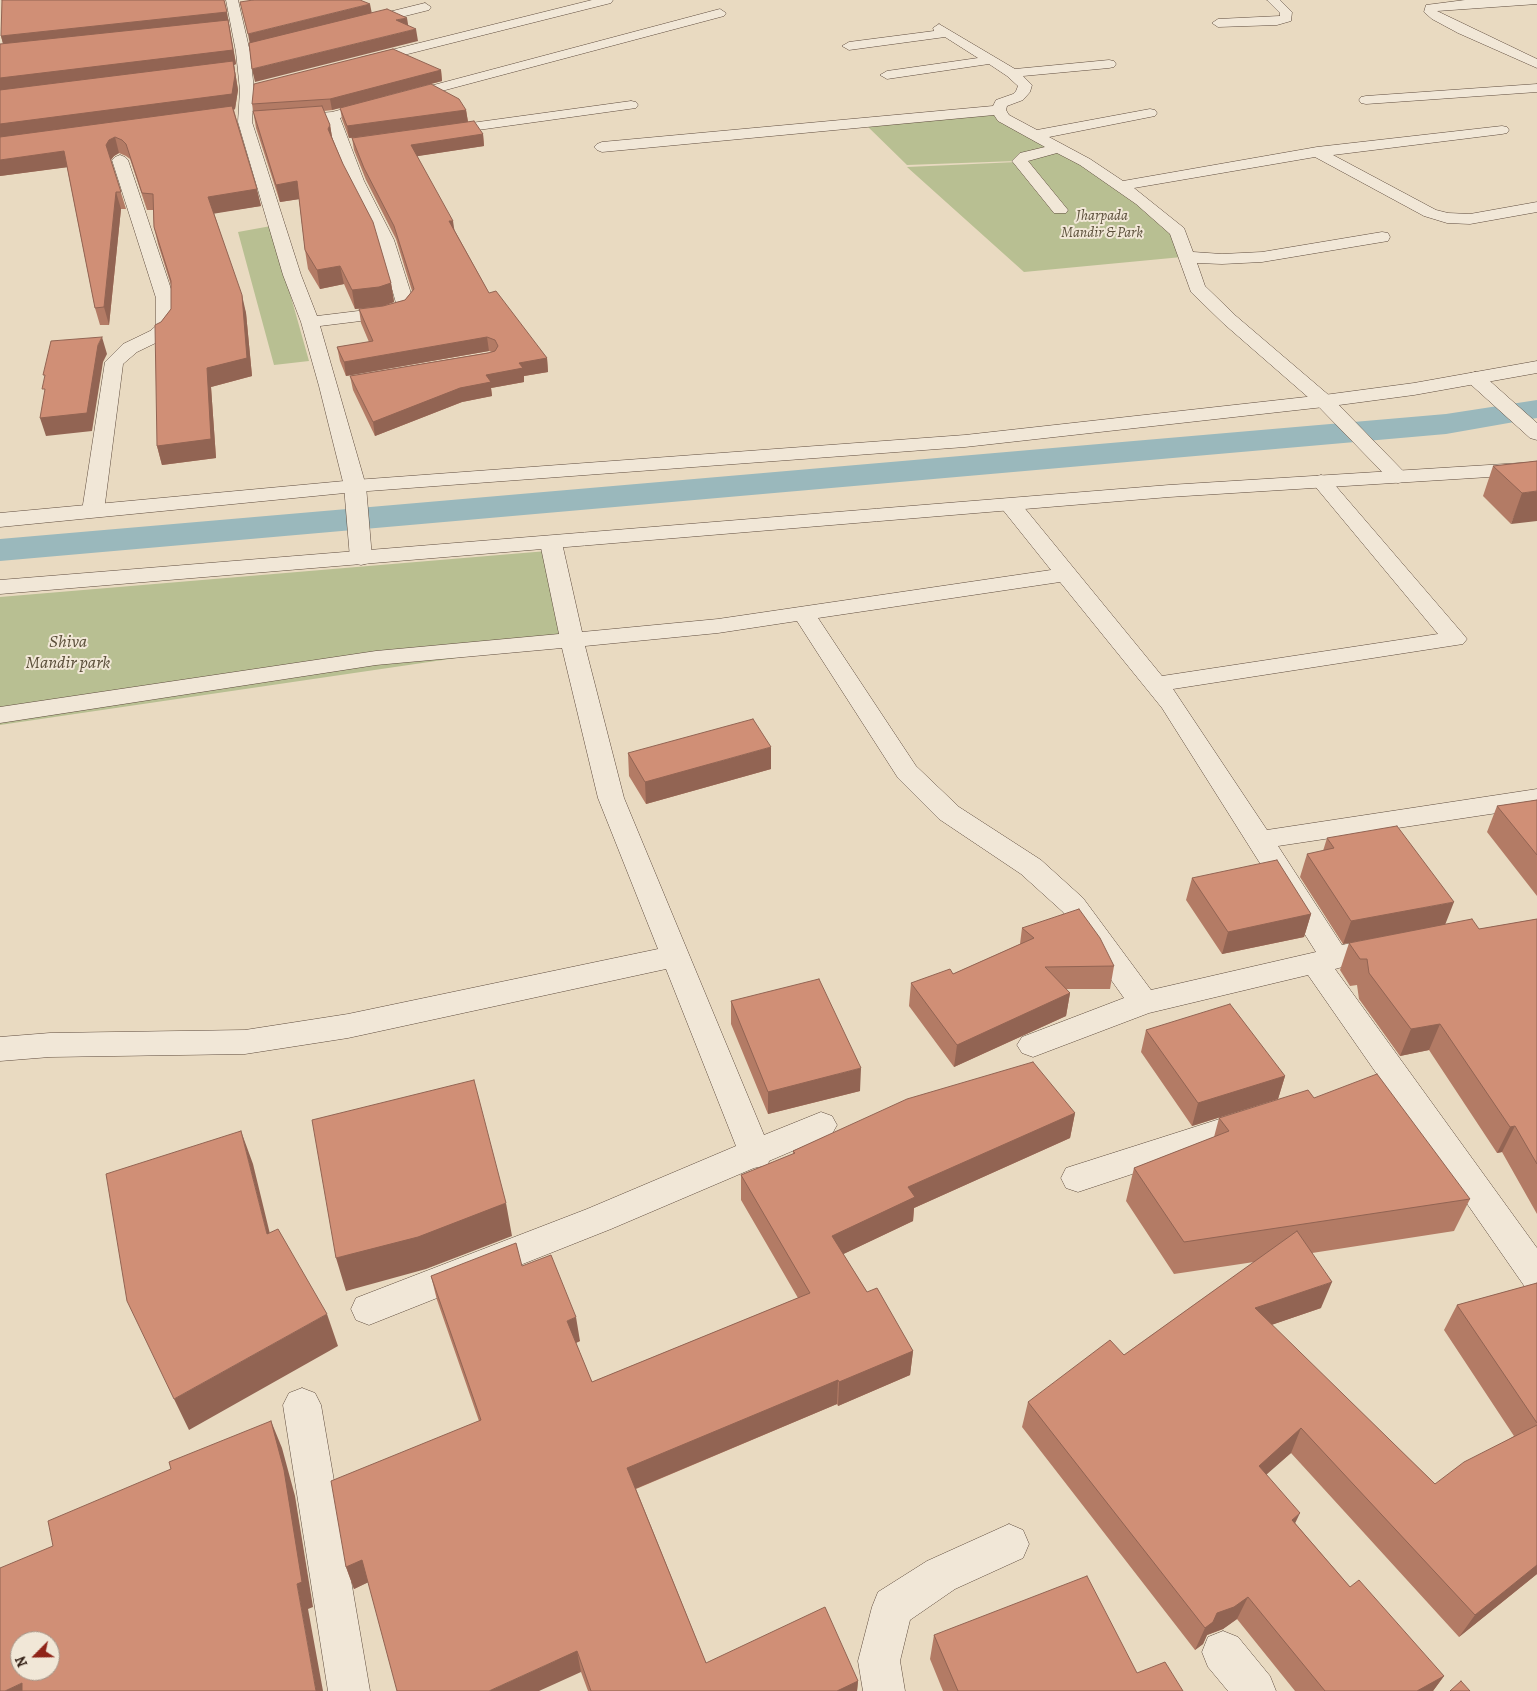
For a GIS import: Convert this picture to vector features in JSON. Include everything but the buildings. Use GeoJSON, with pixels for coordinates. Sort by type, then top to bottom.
{"type":"FeatureCollection","features":[{"type":"Feature","properties":{"kind":"street"},"geometry":{"type":"LineString","coordinates":[[348,66],[607,0]]}},
{"type":"Feature","properties":{"kind":"street"},"geometry":{"type":"LineString","coordinates":[[1218,23],[1263,22],[1286,18],[1286,12],[1273,0]]}},
{"type":"Feature","properties":{"kind":"street"},"geometry":{"type":"LineString","coordinates":[[1537,0],[1460,4],[1430,8],[1430,12],[1436,16],[1537,64]]}},
{"type":"Feature","properties":{"kind":"street"},"geometry":{"type":"LineString","coordinates":[[236,5],[234,28],[248,50],[239,70],[251,89],[248,120],[292,275],[310,322],[339,384],[355,486],[361,557]]}},
{"type":"Feature","properties":{"kind":"street"},"geometry":{"type":"LineString","coordinates":[[349,26],[425,7]]}},
{"type":"Feature","properties":{"kind":"street"},"geometry":{"type":"LineString","coordinates":[[274,120],[332,116],[720,13]]}},
{"type":"Feature","properties":{"kind":"street"},"geometry":{"type":"LineString","coordinates":[[849,46],[943,30],[1012,74],[1025,86],[1023,92],[1018,97],[1001,103],[999,110],[1003,118],[1084,162],[1121,186],[1142,201],[1178,232],[1197,288],[1230,320],[1324,402],[1398,477]]}},
{"type":"Feature","properties":{"kind":"street"},"geometry":{"type":"LineString","coordinates":[[887,75],[990,60]]}},
{"type":"Feature","properties":{"kind":"street"},"geometry":{"type":"LineString","coordinates":[[1012,74],[1109,64]]}},
{"type":"Feature","properties":{"kind":"street"},"geometry":{"type":"LineString","coordinates":[[1366,100],[1537,88]]}},
{"type":"Feature","properties":{"kind":"street"},"geometry":{"type":"LineString","coordinates":[[426,133],[631,105]]}},
{"type":"Feature","properties":{"kind":"street"},"geometry":{"type":"LineString","coordinates":[[602,147],[999,110]]}},
{"type":"Feature","properties":{"kind":"street"},"geometry":{"type":"LineString","coordinates":[[1034,134],[1150,113]]}},
{"type":"Feature","properties":{"kind":"street"},"geometry":{"type":"LineString","coordinates":[[310,322],[384,313],[401,308],[405,304],[386,240],[356,181],[341,145],[332,116]]}},
{"type":"Feature","properties":{"kind":"street"},"geometry":{"type":"LineString","coordinates":[[225,117],[248,120]]}},
{"type":"Feature","properties":{"kind":"street"},"geometry":{"type":"LineString","coordinates":[[1121,186],[1317,152],[1502,130]]}},
{"type":"Feature","properties":{"kind":"street"},"geometry":{"type":"LineString","coordinates":[[341,145],[360,142]]}},
{"type":"Feature","properties":{"kind":"street"},"geometry":{"type":"LineString","coordinates":[[1058,148],[1024,156],[1020,161],[1060,210]]}},
{"type":"Feature","properties":{"kind":"street"},"geometry":{"type":"LineString","coordinates":[[1317,152],[1430,213],[1447,218],[1470,219],[1537,207]]}},
{"type":"Feature","properties":{"kind":"street"},"geometry":{"type":"LineString","coordinates":[[93,511],[114,362],[130,348],[156,335],[165,327],[165,298],[120,160]]}},
{"type":"Feature","properties":{"kind":"street"},"geometry":{"type":"LineString","coordinates":[[1188,257],[1222,259],[1262,257],[1382,237]]}},
{"type":"Feature","properties":{"kind":"street"},"geometry":{"type":"LineString","coordinates":[[0,520],[355,486],[965,441],[1324,402],[1414,389],[1537,367]]}},
{"type":"Feature","properties":{"kind":"street"},"geometry":{"type":"LineString","coordinates":[[1475,378],[1537,434]]}},
{"type":"Feature","properties":{"kind":"street"},"geometry":{"type":"LineString","coordinates":[[0,587],[1010,505],[1321,481],[1537,468]]}},
{"type":"Feature","properties":{"kind":"street"},"geometry":{"type":"LineString","coordinates":[[1156,684],[1455,639],[1321,481]]}},
{"type":"Feature","properties":{"kind":"street"},"geometry":{"type":"LineString","coordinates":[[1010,505],[1172,704],[1259,840],[1325,960],[1381,1080],[1537,1276]]}},
{"type":"Feature","properties":{"kind":"street"},"geometry":{"type":"LineString","coordinates":[[551,543],[572,641],[612,798],[756,1154]]}},
{"type":"Feature","properties":{"kind":"street"},"geometry":{"type":"LineString","coordinates":[[0,714],[243,676],[376,658],[718,626],[1067,574]]}},
{"type":"Feature","properties":{"kind":"street"},"geometry":{"type":"LineString","coordinates":[[803,613],[907,772],[948,813],[1031,867],[1073,905],[1144,1003]]}},
{"type":"Feature","properties":{"kind":"street"},"geometry":{"type":"LineString","coordinates":[[1259,840],[1537,798]]}},
{"type":"Feature","properties":{"kind":"street"},"geometry":{"type":"LineString","coordinates":[[1033,1045],[1144,1003],[1373,950]]}},
{"type":"Feature","properties":{"kind":"street"},"geometry":{"type":"LineString","coordinates":[[0,1049],[50,1045],[245,1042],[348,1026],[675,956]]}},
{"type":"Feature","properties":{"kind":"street"},"geometry":{"type":"LineString","coordinates":[[1078,1178],[1274,1115]]}},
{"type":"Feature","properties":{"kind":"street"},"geometry":{"type":"LineString","coordinates":[[369,1309],[600,1219],[821,1125]]}},
{"type":"Feature","properties":{"kind":"street"},"geometry":{"type":"LineString","coordinates":[[302,1405],[349,1691]]}},
{"type":"Feature","properties":{"kind":"street"},"geometry":{"type":"LineString","coordinates":[[884,1691],[880,1661],[893,1607],[941,1574],[1009,1544]]}},
{"type":"Feature","properties":{"kind":"street"},"geometry":{"type":"LineString","coordinates":[[1223,1652],[1255,1691]]}},
{"type":"Feature","properties":{"kind":"green space"},"geometry":{"type":"Polygon","coordinates":[[[998,111],[1055,147],[1016,161],[907,165],[864,123],[998,111]]]}},
{"type":"Feature","properties":{"kind":"green space","name":"Jharpada Mandir & Park"},"geometry":{"type":"Polygon","coordinates":[[[1057,150],[1118,187],[1174,233],[1182,257],[1024,272],[907,167],[1017,162],[1057,150]]]}},
{"type":"Feature","properties":{"kind":"green space"},"geometry":{"type":"Polygon","coordinates":[[[271,226],[309,361],[274,365],[238,232],[271,226]]]}},
{"type":"Feature","properties":{"kind":"green space","name":"Shiva Mandir park"},"geometry":{"type":"Polygon","coordinates":[[[547,551],[572,641],[0,725],[0,597],[547,551]]]}},
{"type":"Feature","properties":{"kind":"waterway"},"geometry":{"type":"LineString","coordinates":[[0,550],[1446,424],[1537,409]]}}]}
